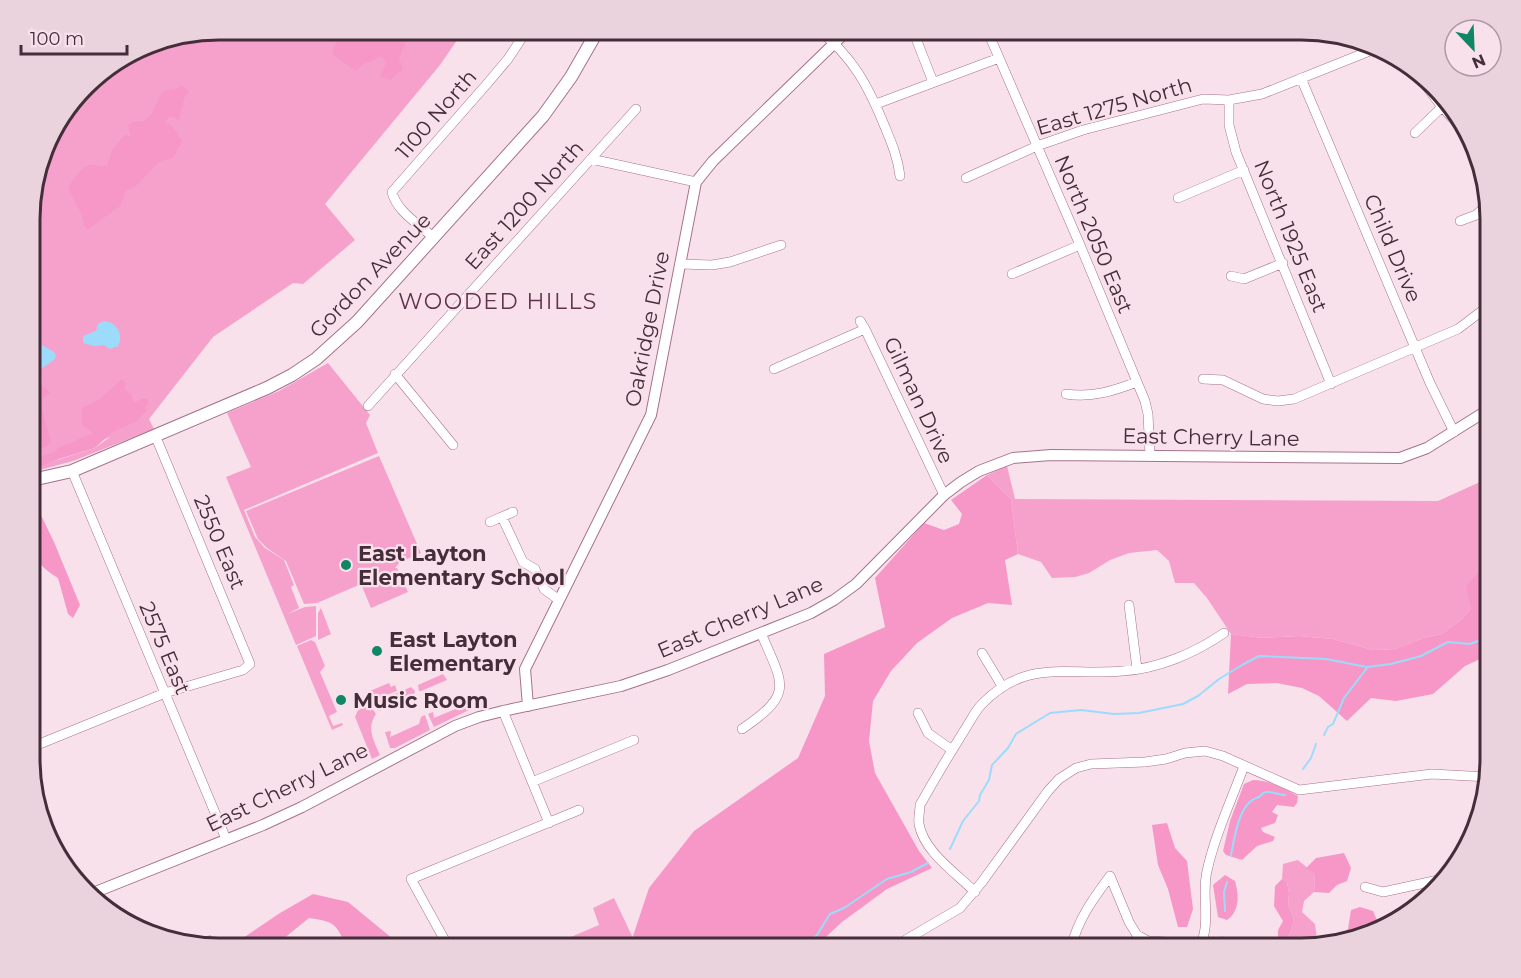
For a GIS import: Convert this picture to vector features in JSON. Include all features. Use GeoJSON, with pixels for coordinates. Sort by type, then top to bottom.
{"type":"FeatureCollection","features":[{"type":"Feature","properties":{"kind":"main road","name":"Gordon Avenue"},"geometry":{"type":"LineString","coordinates":[[41,478],[72,471],[267,388],[316,359],[357,322],[543,116],[571,77],[592,40]]}},
{"type":"Feature","properties":{"kind":"street","name":"1100 North"},"geometry":{"type":"LineString","coordinates":[[434,238],[398,206],[393,199],[392,192],[493,76],[520,40]]}},
{"type":"Feature","properties":{"kind":"street"},"geometry":{"type":"LineString","coordinates":[[832,40],[858,70],[876,104],[898,160],[900,176]]}},
{"type":"Feature","properties":{"kind":"street","name":"Oakridge Drive"},"geometry":{"type":"LineString","coordinates":[[528,706],[525,669],[651,415],[696,182],[713,161],[839,40]]}},
{"type":"Feature","properties":{"kind":"street"},"geometry":{"type":"LineString","coordinates":[[917,40],[933,82]]}},
{"type":"Feature","properties":{"kind":"street","name":"North 2050 East"},"geometry":{"type":"LineString","coordinates":[[991,40],[1145,401],[1148,414],[1149,456]]}},
{"type":"Feature","properties":{"kind":"street","name":"East 1275 North"},"geometry":{"type":"LineString","coordinates":[[966,178],[1083,130],[1203,99],[1229,100],[1262,94],[1363,52]]}},
{"type":"Feature","properties":{"kind":"street"},"geometry":{"type":"LineString","coordinates":[[876,104],[999,58]]}},
{"type":"Feature","properties":{"kind":"street","name":"Child Drive"},"geometry":{"type":"LineString","coordinates":[[1301,78],[1415,348],[1454,432]]}},
{"type":"Feature","properties":{"kind":"street","name":"North 1925 East"},"geometry":{"type":"LineString","coordinates":[[1229,100],[1229,125],[1236,152],[1331,384]]}},
{"type":"Feature","properties":{"kind":"street"},"geometry":{"type":"LineString","coordinates":[[1415,133],[1441,108]]}},
{"type":"Feature","properties":{"kind":"street","name":"East 1200 North"},"geometry":{"type":"LineString","coordinates":[[368,406],[636,109]]}},
{"type":"Feature","properties":{"kind":"street"},"geometry":{"type":"LineString","coordinates":[[591,159],[696,182]]}},
{"type":"Feature","properties":{"kind":"street"},"geometry":{"type":"LineString","coordinates":[[1178,198],[1244,170]]}},
{"type":"Feature","properties":{"kind":"street"},"geometry":{"type":"LineString","coordinates":[[1460,221],[1480,211]]}},
{"type":"Feature","properties":{"kind":"street"},"geometry":{"type":"LineString","coordinates":[[680,264],[712,265],[730,262],[781,245]]}},
{"type":"Feature","properties":{"kind":"street"},"geometry":{"type":"LineString","coordinates":[[1012,274],[1080,245]]}},
{"type":"Feature","properties":{"kind":"street"},"geometry":{"type":"LineString","coordinates":[[1231,276],[1244,279],[1283,263]]}},
{"type":"Feature","properties":{"kind":"street"},"geometry":{"type":"LineString","coordinates":[[1203,379],[1223,380],[1263,399],[1278,401],[1294,399],[1458,329],[1480,312]]}},
{"type":"Feature","properties":{"kind":"street","name":"Gilman Drive"},"geometry":{"type":"LineString","coordinates":[[774,369],[862,325],[944,495]]}},
{"type":"Feature","properties":{"kind":"street"},"geometry":{"type":"LineString","coordinates":[[395,374],[453,445]]}},
{"type":"Feature","properties":{"kind":"street"},"geometry":{"type":"LineString","coordinates":[[1066,394],[1082,397],[1098,395],[1137,382]]}},
{"type":"Feature","properties":{"kind":"street","name":"East Cherry Lane"},"geometry":{"type":"LineString","coordinates":[[99,890],[302,807],[455,726],[503,711],[621,686],[811,613],[856,584],[944,495],[979,471],[1014,458],[1051,455],[1400,458],[1427,448],[1480,415]]}},
{"type":"Feature","properties":{"kind":"street","name":"2550 East"},"geometry":{"type":"LineString","coordinates":[[155,435],[250,664],[243,670],[165,693]]}},
{"type":"Feature","properties":{"kind":"street","name":"2575 East"},"geometry":{"type":"LineString","coordinates":[[72,471],[226,839]]}},
{"type":"Feature","properties":{"kind":"street"},"geometry":{"type":"LineString","coordinates":[[490,522],[513,512]]}},
{"type":"Feature","properties":{"kind":"street"},"geometry":{"type":"LineString","coordinates":[[502,517],[523,562],[535,569],[544,589],[559,600]]}},
{"type":"Feature","properties":{"kind":"street"},"geometry":{"type":"LineString","coordinates":[[1129,605],[1137,669]]}},
{"type":"Feature","properties":{"kind":"street"},"geometry":{"type":"LineString","coordinates":[[742,729],[764,714],[778,698],[781,681],[761,633]]}},
{"type":"Feature","properties":{"kind":"street"},"geometry":{"type":"LineString","coordinates":[[975,892],[934,852],[919,824],[920,805],[980,706],[1002,686],[1022,676],[1040,672],[1124,672],[1200,649],[1224,633]]}},
{"type":"Feature","properties":{"kind":"street"},"geometry":{"type":"LineString","coordinates":[[982,654],[1002,686]]}},
{"type":"Feature","properties":{"kind":"street"},"geometry":{"type":"LineString","coordinates":[[41,743],[165,693]]}},
{"type":"Feature","properties":{"kind":"street"},"geometry":{"type":"LineString","coordinates":[[503,711],[549,823]]}},
{"type":"Feature","properties":{"kind":"street"},"geometry":{"type":"LineString","coordinates":[[918,713],[928,734],[952,750]]}},
{"type":"Feature","properties":{"kind":"street"},"geometry":{"type":"LineString","coordinates":[[532,782],[633,740]]}},
{"type":"Feature","properties":{"kind":"street"},"geometry":{"type":"LineString","coordinates":[[910,937],[960,908],[975,892],[1048,791],[1059,779],[1076,768],[1091,764],[1145,762],[1205,751],[1223,756],[1299,790],[1432,774],[1479,777]]}},
{"type":"Feature","properties":{"kind":"street"},"geometry":{"type":"LineString","coordinates":[[1204,937],[1206,920],[1204,894],[1208,870],[1218,833],[1244,766]]}},
{"type":"Feature","properties":{"kind":"street"},"geometry":{"type":"LineString","coordinates":[[443,938],[411,879],[579,810]]}},
{"type":"Feature","properties":{"kind":"street"},"geometry":{"type":"LineString","coordinates":[[1074,937],[1087,907],[1110,876],[1129,922],[1141,937]]}},
{"type":"Feature","properties":{"kind":"street"},"geometry":{"type":"LineString","coordinates":[[1365,887],[1383,892],[1431,882]]}},
{"type":"Feature","properties":{"kind":"shaded area"},"geometry":{"type":"Polygon","coordinates":[[[220,40],[457,40],[440,65],[325,204],[355,240],[303,284],[293,283],[213,337],[149,419],[154,429],[73,461],[41,470],[41,220],[42,196],[50,162],[65,130],[85,102],[120,71],[141,59],[173,47],[196,42],[220,40]],[[110,437],[48,463],[95,448],[110,437]]]}},
{"type":"Feature","properties":{"kind":"shaded area"},"geometry":{"type":"Polygon","coordinates":[[[338,40],[406,41],[399,58],[403,69],[390,80],[380,77],[386,63],[382,56],[362,65],[356,71],[332,54],[338,40]]]}},
{"type":"Feature","properties":{"kind":"shaded area"},"geometry":{"type":"Polygon","coordinates":[[[182,85],[189,92],[184,98],[179,120],[170,116],[165,122],[173,127],[182,141],[173,158],[160,161],[137,185],[126,191],[120,206],[87,230],[68,187],[78,173],[86,167],[107,165],[113,148],[125,135],[131,136],[128,125],[132,122],[144,121],[152,113],[163,91],[176,89],[182,85]]]}},
{"type":"Feature","properties":{"kind":"shaded area"},"geometry":{"type":"Polygon","coordinates":[[[328,363],[370,415],[366,423],[378,453],[244,510],[255,537],[265,548],[284,560],[294,585],[291,587],[299,608],[287,614],[305,607],[316,606],[316,636],[296,645],[226,477],[251,467],[227,413],[279,391],[328,363]]]}},
{"type":"Feature","properties":{"kind":"shaded area"},"geometry":{"type":"Polygon","coordinates":[[[122,379],[126,384],[124,389],[131,394],[134,403],[147,399],[148,403],[145,408],[147,410],[137,421],[112,432],[95,448],[41,466],[41,455],[55,452],[58,448],[93,433],[82,425],[82,408],[100,399],[122,379]]]}},
{"type":"Feature","properties":{"kind":"shaded area"},"geometry":{"type":"Polygon","coordinates":[[[41,387],[45,387],[50,393],[43,398],[42,409],[51,442],[41,448],[41,387]]]}},
{"type":"Feature","properties":{"kind":"shaded area"},"geometry":{"type":"Polygon","coordinates":[[[379,456],[421,553],[400,562],[395,568],[408,592],[371,608],[361,584],[317,603],[304,604],[286,561],[258,539],[246,511],[379,456]]]}},
{"type":"Feature","properties":{"kind":"shaded area"},"geometry":{"type":"Polygon","coordinates":[[[1007,466],[1015,499],[1438,501],[1480,482],[1480,571],[1471,609],[1462,619],[1442,634],[1423,638],[1395,649],[1373,650],[1333,639],[1299,636],[1263,638],[1231,634],[1194,583],[1175,583],[1169,561],[1157,550],[1129,553],[1110,560],[1089,573],[1075,577],[1052,578],[1041,562],[1018,554],[1011,499],[987,475],[1007,466]]]}},
{"type":"Feature","properties":{"kind":"shaded area"},"geometry":{"type":"Polygon","coordinates":[[[987,475],[1011,499],[1018,554],[1005,560],[1012,605],[988,603],[952,618],[917,643],[891,671],[873,701],[869,741],[875,773],[919,851],[932,868],[887,889],[842,922],[825,937],[632,938],[649,888],[694,831],[798,758],[825,696],[824,654],[885,627],[875,578],[924,523],[944,530],[959,524],[962,514],[951,500],[987,475]]]}},
{"type":"Feature","properties":{"kind":"shaded area"},"geometry":{"type":"Polygon","coordinates":[[[41,515],[80,605],[73,618],[68,614],[58,578],[41,565],[41,515]]]}},
{"type":"Feature","properties":{"kind":"shaded area"},"geometry":{"type":"Polygon","coordinates":[[[1480,571],[1480,659],[1465,666],[1433,694],[1396,701],[1371,698],[1347,721],[1319,696],[1302,688],[1277,683],[1247,684],[1228,694],[1231,634],[1263,638],[1299,636],[1333,639],[1373,650],[1395,649],[1423,638],[1442,634],[1462,619],[1471,609],[1466,586],[1480,571]]]}},
{"type":"Feature","properties":{"kind":"shaded area"},"geometry":{"type":"Polygon","coordinates":[[[321,608],[331,634],[318,640],[318,613],[321,608]]]}},
{"type":"Feature","properties":{"kind":"shaded area"},"geometry":{"type":"Polygon","coordinates":[[[311,640],[315,642],[325,666],[320,672],[337,712],[329,716],[333,726],[342,723],[343,725],[332,730],[297,646],[311,640]]]}},
{"type":"Feature","properties":{"kind":"shaded area"},"geometry":{"type":"Polygon","coordinates":[[[443,674],[447,680],[419,691],[418,685],[443,674]]]}},
{"type":"Feature","properties":{"kind":"shaded area"},"geometry":{"type":"Polygon","coordinates":[[[389,683],[391,687],[395,685],[397,691],[373,700],[370,691],[389,683]]]}},
{"type":"Feature","properties":{"kind":"shaded area"},"geometry":{"type":"Polygon","coordinates":[[[411,687],[415,691],[414,695],[379,711],[376,702],[411,687]]]}},
{"type":"Feature","properties":{"kind":"shaded area"},"geometry":{"type":"Polygon","coordinates":[[[465,698],[471,708],[469,710],[434,727],[428,714],[433,712],[434,718],[460,707],[461,700],[465,698]]]}},
{"type":"Feature","properties":{"kind":"shaded area"},"geometry":{"type":"Polygon","coordinates":[[[370,705],[376,714],[371,729],[380,755],[372,759],[355,717],[358,710],[370,705]]]}},
{"type":"Feature","properties":{"kind":"shaded area"},"geometry":{"type":"Polygon","coordinates":[[[425,715],[430,730],[395,748],[390,748],[385,732],[391,731],[390,737],[419,724],[421,717],[425,715]]]}},
{"type":"Feature","properties":{"kind":"shaded area"},"geometry":{"type":"Polygon","coordinates":[[[1253,780],[1271,783],[1298,796],[1294,807],[1277,805],[1272,812],[1278,815],[1275,823],[1261,828],[1263,832],[1275,837],[1273,841],[1257,846],[1242,860],[1226,855],[1223,851],[1230,821],[1244,784],[1253,780]]]}},
{"type":"Feature","properties":{"kind":"shaded area"},"geometry":{"type":"Polygon","coordinates":[[[1167,823],[1175,848],[1187,861],[1193,909],[1187,927],[1178,927],[1168,889],[1158,865],[1152,825],[1167,823]]]}},
{"type":"Feature","properties":{"kind":"shaded area"},"geometry":{"type":"Polygon","coordinates":[[[1344,853],[1351,868],[1347,881],[1337,885],[1329,893],[1314,892],[1315,874],[1306,868],[1316,858],[1344,853]]]}},
{"type":"Feature","properties":{"kind":"shaded area"},"geometry":{"type":"Polygon","coordinates":[[[1298,860],[1315,874],[1314,892],[1304,901],[1302,912],[1315,924],[1317,937],[1286,937],[1290,934],[1294,921],[1288,904],[1287,882],[1282,879],[1283,864],[1298,860]]]}},
{"type":"Feature","properties":{"kind":"shaded area"},"geometry":{"type":"Polygon","coordinates":[[[1225,875],[1235,881],[1238,897],[1234,912],[1227,920],[1218,917],[1213,885],[1225,875]]]}},
{"type":"Feature","properties":{"kind":"shaded area"},"geometry":{"type":"Polygon","coordinates":[[[1282,879],[1287,882],[1288,904],[1294,921],[1290,934],[1286,937],[1278,937],[1278,930],[1283,921],[1274,906],[1275,886],[1282,879]]]}},
{"type":"Feature","properties":{"kind":"shaded area"},"geometry":{"type":"Polygon","coordinates":[[[313,894],[348,902],[392,938],[342,938],[331,923],[309,918],[284,938],[243,938],[313,894]]]}},
{"type":"Feature","properties":{"kind":"shaded area"},"geometry":{"type":"Polygon","coordinates":[[[614,898],[633,938],[569,938],[599,925],[593,908],[614,898]]]}},
{"type":"Feature","properties":{"kind":"shaded area"},"geometry":{"type":"Polygon","coordinates":[[[1360,907],[1373,911],[1377,920],[1345,932],[1348,929],[1351,910],[1360,907]]]}},
{"type":"Feature","properties":{"kind":"water"},"geometry":{"type":"Polygon","coordinates":[[[104,321],[116,326],[120,334],[118,346],[110,349],[104,345],[94,346],[83,343],[83,336],[96,331],[98,324],[104,321]]]}},
{"type":"Feature","properties":{"kind":"water"},"geometry":{"type":"Polygon","coordinates":[[[41,345],[54,352],[55,359],[41,369],[41,345]]]}},
{"type":"Feature","properties":{"kind":"waterway"},"geometry":{"type":"LineString","coordinates":[[950,849],[963,821],[979,801],[989,780],[992,765],[1008,748],[1016,734],[1050,713],[1081,710],[1114,714],[1139,713],[1183,704],[1198,696],[1219,679],[1259,656],[1326,659],[1367,667],[1391,664],[1421,656],[1448,642],[1470,644],[1480,640]]}},
{"type":"Feature","properties":{"kind":"waterway"},"geometry":{"type":"LineString","coordinates":[[1324,735],[1328,727],[1333,724],[1344,698],[1367,668]]}},
{"type":"Feature","properties":{"kind":"waterway"},"geometry":{"type":"LineString","coordinates":[[1303,769],[1311,758],[1316,744]]}},
{"type":"Feature","properties":{"kind":"waterway"},"geometry":{"type":"LineString","coordinates":[[1231,855],[1237,826],[1252,800],[1264,792],[1285,795]]}},
{"type":"Feature","properties":{"kind":"waterway"},"geometry":{"type":"LineString","coordinates":[[815,937],[830,914],[844,908],[887,879],[911,872],[928,863]]}},
{"type":"Feature","properties":{"kind":"waterway"},"geometry":{"type":"LineString","coordinates":[[1225,911],[1224,892],[1227,882]]}},
{"type":"Feature","properties":{"kind":"place","name":"East Layton Elementary School"},"geometry":{"type":"Point","coordinates":[346,565]}},
{"type":"Feature","properties":{"kind":"place","name":"East Layton Elementary"},"geometry":{"type":"Point","coordinates":[377,651]}},
{"type":"Feature","properties":{"kind":"place","name":"Music Room"},"geometry":{"type":"Point","coordinates":[341,700]}},
{"type":"Feature","properties":{"kind":"district","name":"WOODED HILLS"},"geometry":{"type":"Point","coordinates":[498,301]}}]}
